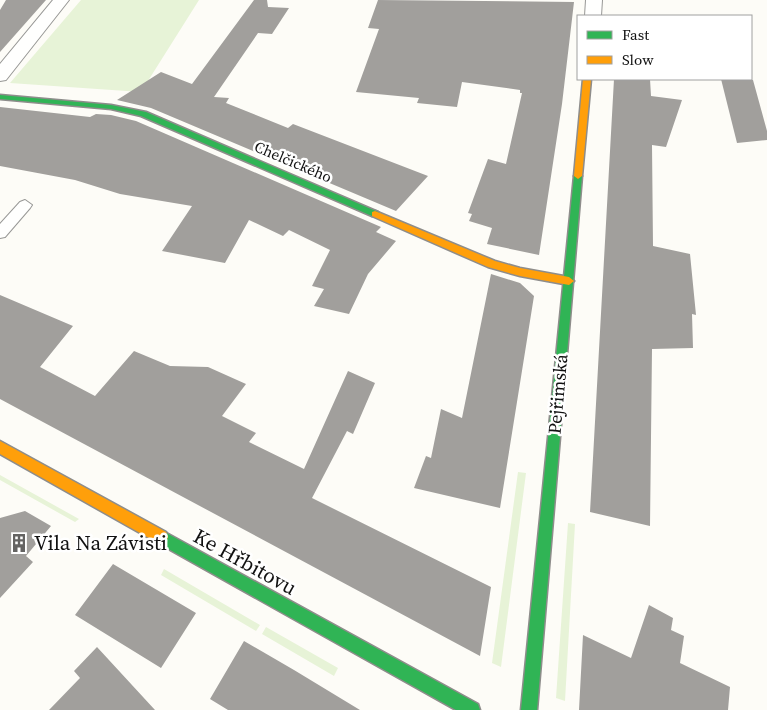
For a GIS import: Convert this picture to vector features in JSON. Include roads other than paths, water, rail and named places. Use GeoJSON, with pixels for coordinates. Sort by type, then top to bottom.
{"type":"FeatureCollection","features":[{"type":"Feature","properties":{"kind":"street"},"geometry":{"type":"LineString","coordinates":[[0,76],[62,0]]}},
{"type":"Feature","properties":{"kind":"street"},"geometry":{"type":"LineString","coordinates":[[593,15],[594,0]]}},
{"type":"Feature","properties":{"kind":"street","name":"Pejřimská"},"geometry":{"type":"LineString","coordinates":[[529,710],[587,80]]}},
{"type":"Feature","properties":{"kind":"street","name":"Chelčického"},"geometry":{"type":"LineString","coordinates":[[0,97],[111,108],[143,114],[492,264],[520,272],[569,281]]}},
{"type":"Feature","properties":{"kind":"street","name":"Ke Hřbitovu"},"geometry":{"type":"LineString","coordinates":[[0,447],[472,710]]}},
{"type":"Feature","properties":{"kind":"lane"},"geometry":{"type":"LineString","coordinates":[[0,233],[25,206]]}},
{"type":"Feature","properties":{"kind":"place","name":"Vila Na Závisti"},"geometry":{"type":"Point","coordinates":[19,543]}}]}
